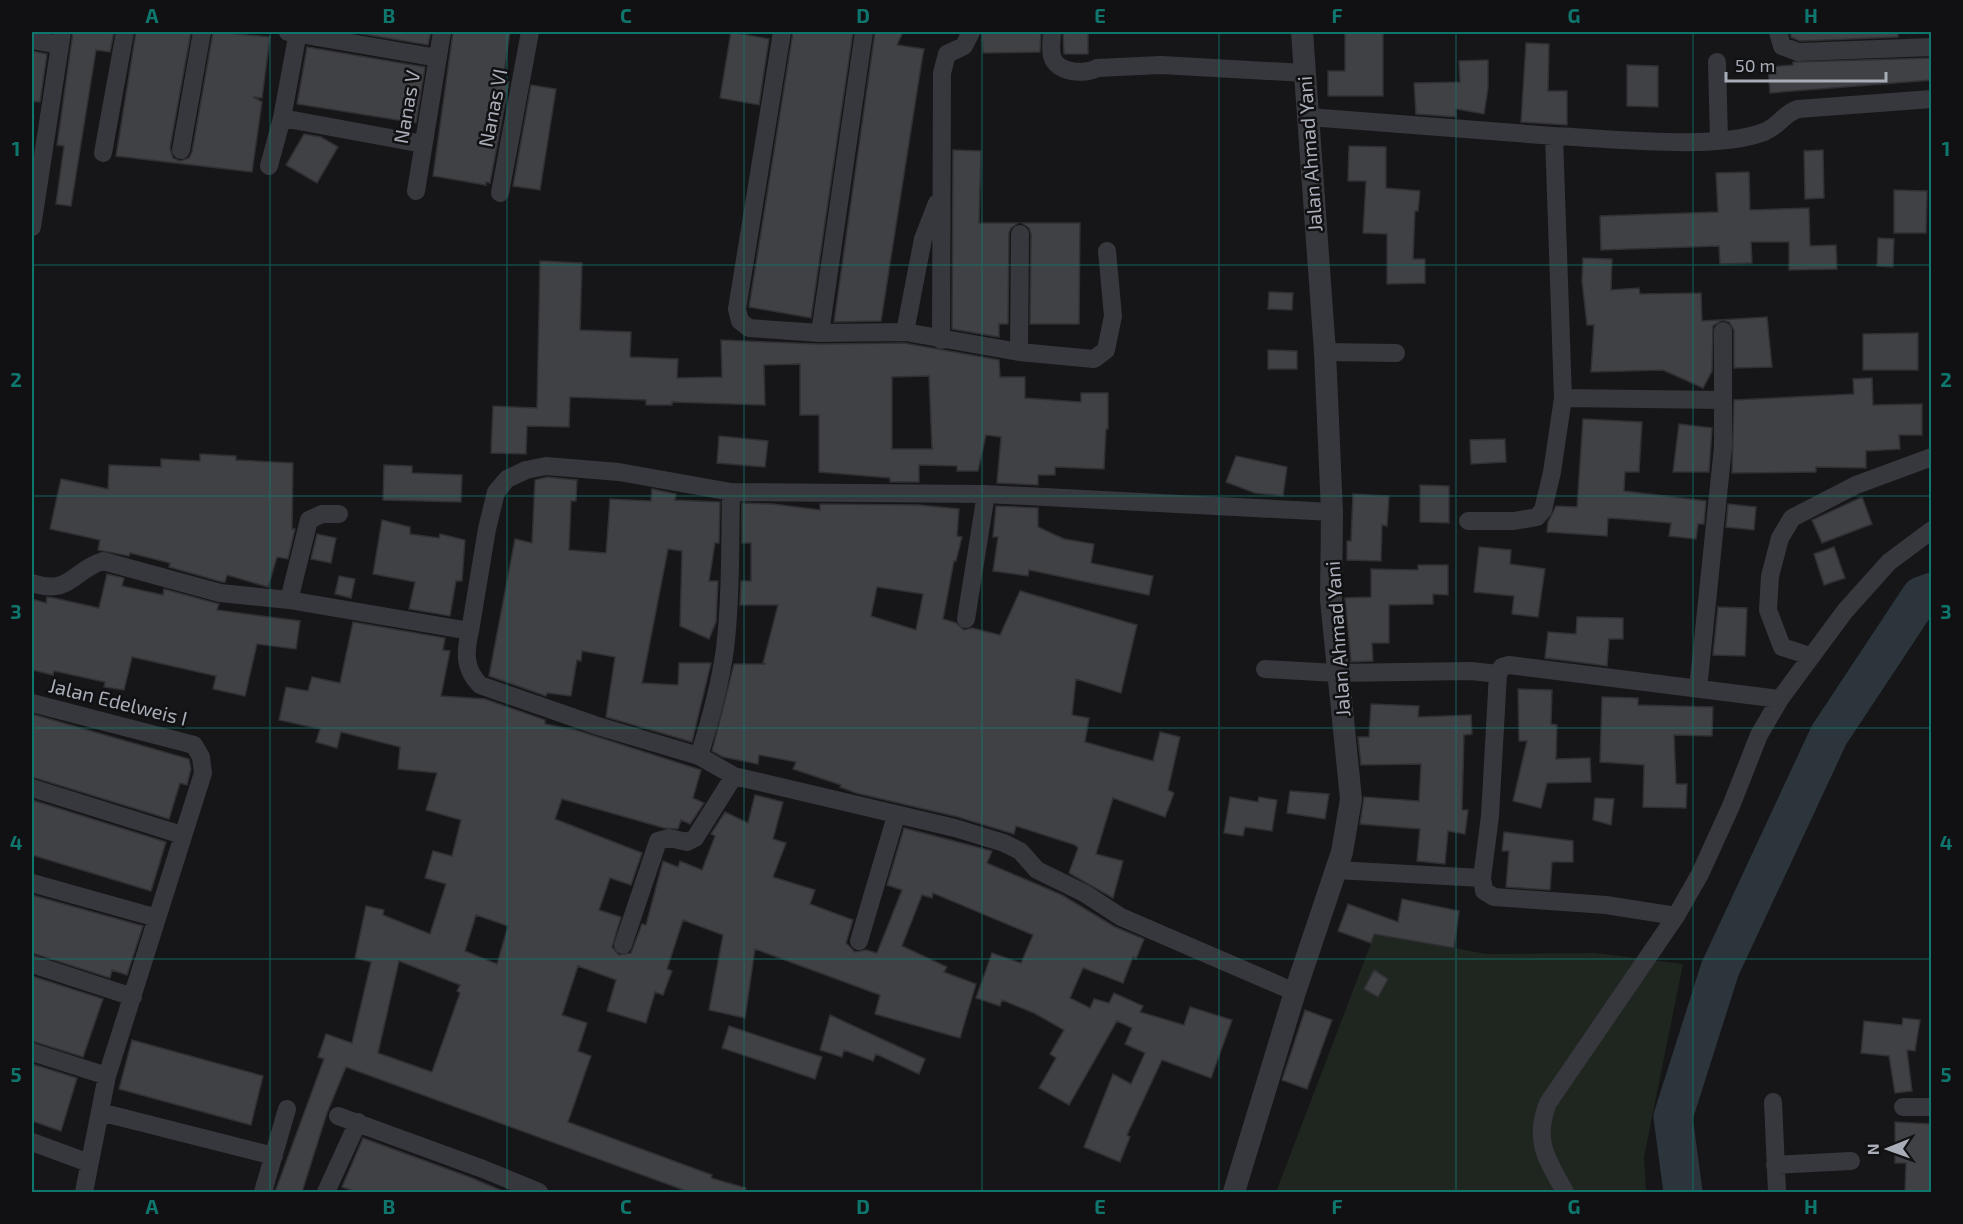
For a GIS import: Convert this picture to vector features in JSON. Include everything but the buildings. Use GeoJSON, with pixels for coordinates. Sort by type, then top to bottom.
{"type":"FeatureCollection","features":[{"type":"Feature","properties":{"kind":"street"},"geometry":{"type":"LineString","coordinates":[[103,153],[125,32]]}},
{"type":"Feature","properties":{"kind":"street"},"geometry":{"type":"LineString","coordinates":[[182,150],[202,32]]}},
{"type":"Feature","properties":{"kind":"street"},"geometry":{"type":"LineString","coordinates":[[269,166],[282,118],[294,32],[438,58]]}},
{"type":"Feature","properties":{"kind":"street","name":"Nanas V"},"geometry":{"type":"LineString","coordinates":[[416,191],[442,32]]}},
{"type":"Feature","properties":{"kind":"street","name":"Nanas VI"},"geometry":{"type":"LineString","coordinates":[[500,194],[530,32]]}},
{"type":"Feature","properties":{"kind":"street"},"geometry":{"type":"LineString","coordinates":[[777,32],[737,316],[748,328],[820,333],[905,332],[940,340],[1019,352],[1097,358],[1104,353],[1113,316],[1107,251]]}},
{"type":"Feature","properties":{"kind":"street"},"geometry":{"type":"LineString","coordinates":[[820,333],[864,32]]}},
{"type":"Feature","properties":{"kind":"street"},"geometry":{"type":"LineString","coordinates":[[940,340],[943,61],[947,54],[964,46],[971,32]]}},
{"type":"Feature","properties":{"kind":"street"},"geometry":{"type":"LineString","coordinates":[[1052,32],[1052,56],[1058,65],[1068,70],[1090,72],[1097,68],[1161,65],[1305,73]]}},
{"type":"Feature","properties":{"kind":"street","name":"Jalan Ahmad Yani"},"geometry":{"type":"LineString","coordinates":[[1234,1192],[1295,992],[1336,870],[1350,812],[1351,782],[1336,673],[1331,600],[1332,512],[1325,351],[1302,32]]}},
{"type":"Feature","properties":{"kind":"street"},"geometry":{"type":"LineString","coordinates":[[1778,32],[1782,46],[1798,52],[1932,47]]}},
{"type":"Feature","properties":{"kind":"street"},"geometry":{"type":"LineString","coordinates":[[32,227],[39,121],[49,38]]}},
{"type":"Feature","properties":{"kind":"street"},"geometry":{"type":"LineString","coordinates":[[1716,62],[1719,140]]}},
{"type":"Feature","properties":{"kind":"street"},"geometry":{"type":"LineString","coordinates":[[1309,117],[1554,136],[1674,141],[1719,140],[1764,132],[1789,112],[1798,109],[1932,99]]}},
{"type":"Feature","properties":{"kind":"street"},"geometry":{"type":"LineString","coordinates":[[282,118],[423,144]]}},
{"type":"Feature","properties":{"kind":"street"},"geometry":{"type":"LineString","coordinates":[[1468,522],[1533,519],[1541,513],[1552,472],[1563,398],[1554,136]]}},
{"type":"Feature","properties":{"kind":"street"},"geometry":{"type":"LineString","coordinates":[[905,332],[923,239],[940,196]]}},
{"type":"Feature","properties":{"kind":"street"},"geometry":{"type":"LineString","coordinates":[[1019,352],[1020,234]]}},
{"type":"Feature","properties":{"kind":"street"},"geometry":{"type":"LineString","coordinates":[[1698,689],[1723,447],[1723,331]]}},
{"type":"Feature","properties":{"kind":"street"},"geometry":{"type":"LineString","coordinates":[[1325,351],[1396,353]]}},
{"type":"Feature","properties":{"kind":"street"},"geometry":{"type":"LineString","coordinates":[[1563,398],[1724,400]]}},
{"type":"Feature","properties":{"kind":"street"},"geometry":{"type":"LineString","coordinates":[[1810,656],[1782,647],[1768,610],[1770,576],[1780,538],[1792,518],[1856,485],[1932,457]]}},
{"type":"Feature","properties":{"kind":"street"},"geometry":{"type":"LineString","coordinates":[[1295,992],[1121,917],[1084,893],[1038,870],[1020,851],[1004,843],[955,828],[896,816],[734,776],[699,756],[595,725],[480,685],[471,676],[466,657],[487,529],[496,492],[507,479],[526,470],[546,466],[590,468],[731,492],[986,495],[1332,512]]}},
{"type":"Feature","properties":{"kind":"street"},"geometry":{"type":"LineString","coordinates":[[699,756],[711,716],[725,648],[729,608],[731,492]]}},
{"type":"Feature","properties":{"kind":"street"},"geometry":{"type":"LineString","coordinates":[[966,619],[986,495]]}},
{"type":"Feature","properties":{"kind":"street"},"geometry":{"type":"LineString","coordinates":[[289,600],[309,520],[322,513],[339,514]]}},
{"type":"Feature","properties":{"kind":"street"},"geometry":{"type":"LineString","coordinates":[[1565,1192],[1540,1141],[1542,1118],[1548,1103],[1676,916],[1700,874],[1731,806],[1759,735],[1780,699],[1845,611],[1889,562],[1932,530]]}},
{"type":"Feature","properties":{"kind":"street"},"geometry":{"type":"LineString","coordinates":[[32,584],[47,587],[61,585],[103,561],[220,592],[289,600],[470,631]]}},
{"type":"Feature","properties":{"kind":"street"},"geometry":{"type":"LineString","coordinates":[[1676,916],[1606,905],[1494,897],[1484,891],[1482,878],[1490,816],[1498,674],[1502,667],[1509,664],[1780,699]]}},
{"type":"Feature","properties":{"kind":"street"},"geometry":{"type":"LineString","coordinates":[[1265,669],[1336,673],[1471,671],[1498,674]]}},
{"type":"Feature","properties":{"kind":"street","name":"Jalan Edelweis I"},"geometry":{"type":"LineString","coordinates":[[32,703],[194,745],[201,757],[203,773],[182,835]]}},
{"type":"Feature","properties":{"kind":"street"},"geometry":{"type":"LineString","coordinates":[[623,945],[658,841],[669,838],[687,842],[695,838],[734,776]]}},
{"type":"Feature","properties":{"kind":"street"},"geometry":{"type":"LineString","coordinates":[[32,788],[182,835],[107,1076],[84,1192]]}},
{"type":"Feature","properties":{"kind":"street"},"geometry":{"type":"LineString","coordinates":[[859,941],[896,816]]}},
{"type":"Feature","properties":{"kind":"street"},"geometry":{"type":"LineString","coordinates":[[1336,870],[1482,878]]}},
{"type":"Feature","properties":{"kind":"street"},"geometry":{"type":"LineString","coordinates":[[32,883],[157,918]]}},
{"type":"Feature","properties":{"kind":"street"},"geometry":{"type":"LineString","coordinates":[[32,964],[133,997]]}},
{"type":"Feature","properties":{"kind":"street"},"geometry":{"type":"LineString","coordinates":[[32,1052],[107,1076]]}},
{"type":"Feature","properties":{"kind":"street"},"geometry":{"type":"LineString","coordinates":[[1773,1102],[1777,1192]]}},
{"type":"Feature","properties":{"kind":"street"},"geometry":{"type":"LineString","coordinates":[[1903,1107],[1932,1107]]}},
{"type":"Feature","properties":{"kind":"street"},"geometry":{"type":"LineString","coordinates":[[263,1192],[287,1109]]}},
{"type":"Feature","properties":{"kind":"street"},"geometry":{"type":"LineString","coordinates":[[100,1112],[274,1156]]}},
{"type":"Feature","properties":{"kind":"street"},"geometry":{"type":"LineString","coordinates":[[338,1116],[539,1192]]}},
{"type":"Feature","properties":{"kind":"street"},"geometry":{"type":"LineString","coordinates":[[326,1192],[358,1122]]}},
{"type":"Feature","properties":{"kind":"street"},"geometry":{"type":"LineString","coordinates":[[33,1146],[89,1163]]}},
{"type":"Feature","properties":{"kind":"street"},"geometry":{"type":"LineString","coordinates":[[1775,1165],[1851,1161]]}},
{"type":"Feature","properties":{"kind":"shaded area"},"geometry":{"type":"Polygon","coordinates":[[[1375,933],[1486,954],[1595,953],[1683,964],[1644,1157],[1646,1192],[1276,1192],[1375,933]]]}},
{"type":"Feature","properties":{"kind":"waterway"},"geometry":{"type":"LineString","coordinates":[[1683,1192],[1673,1117],[1720,969],[1829,735],[1921,596],[1932,592]]}}]}
